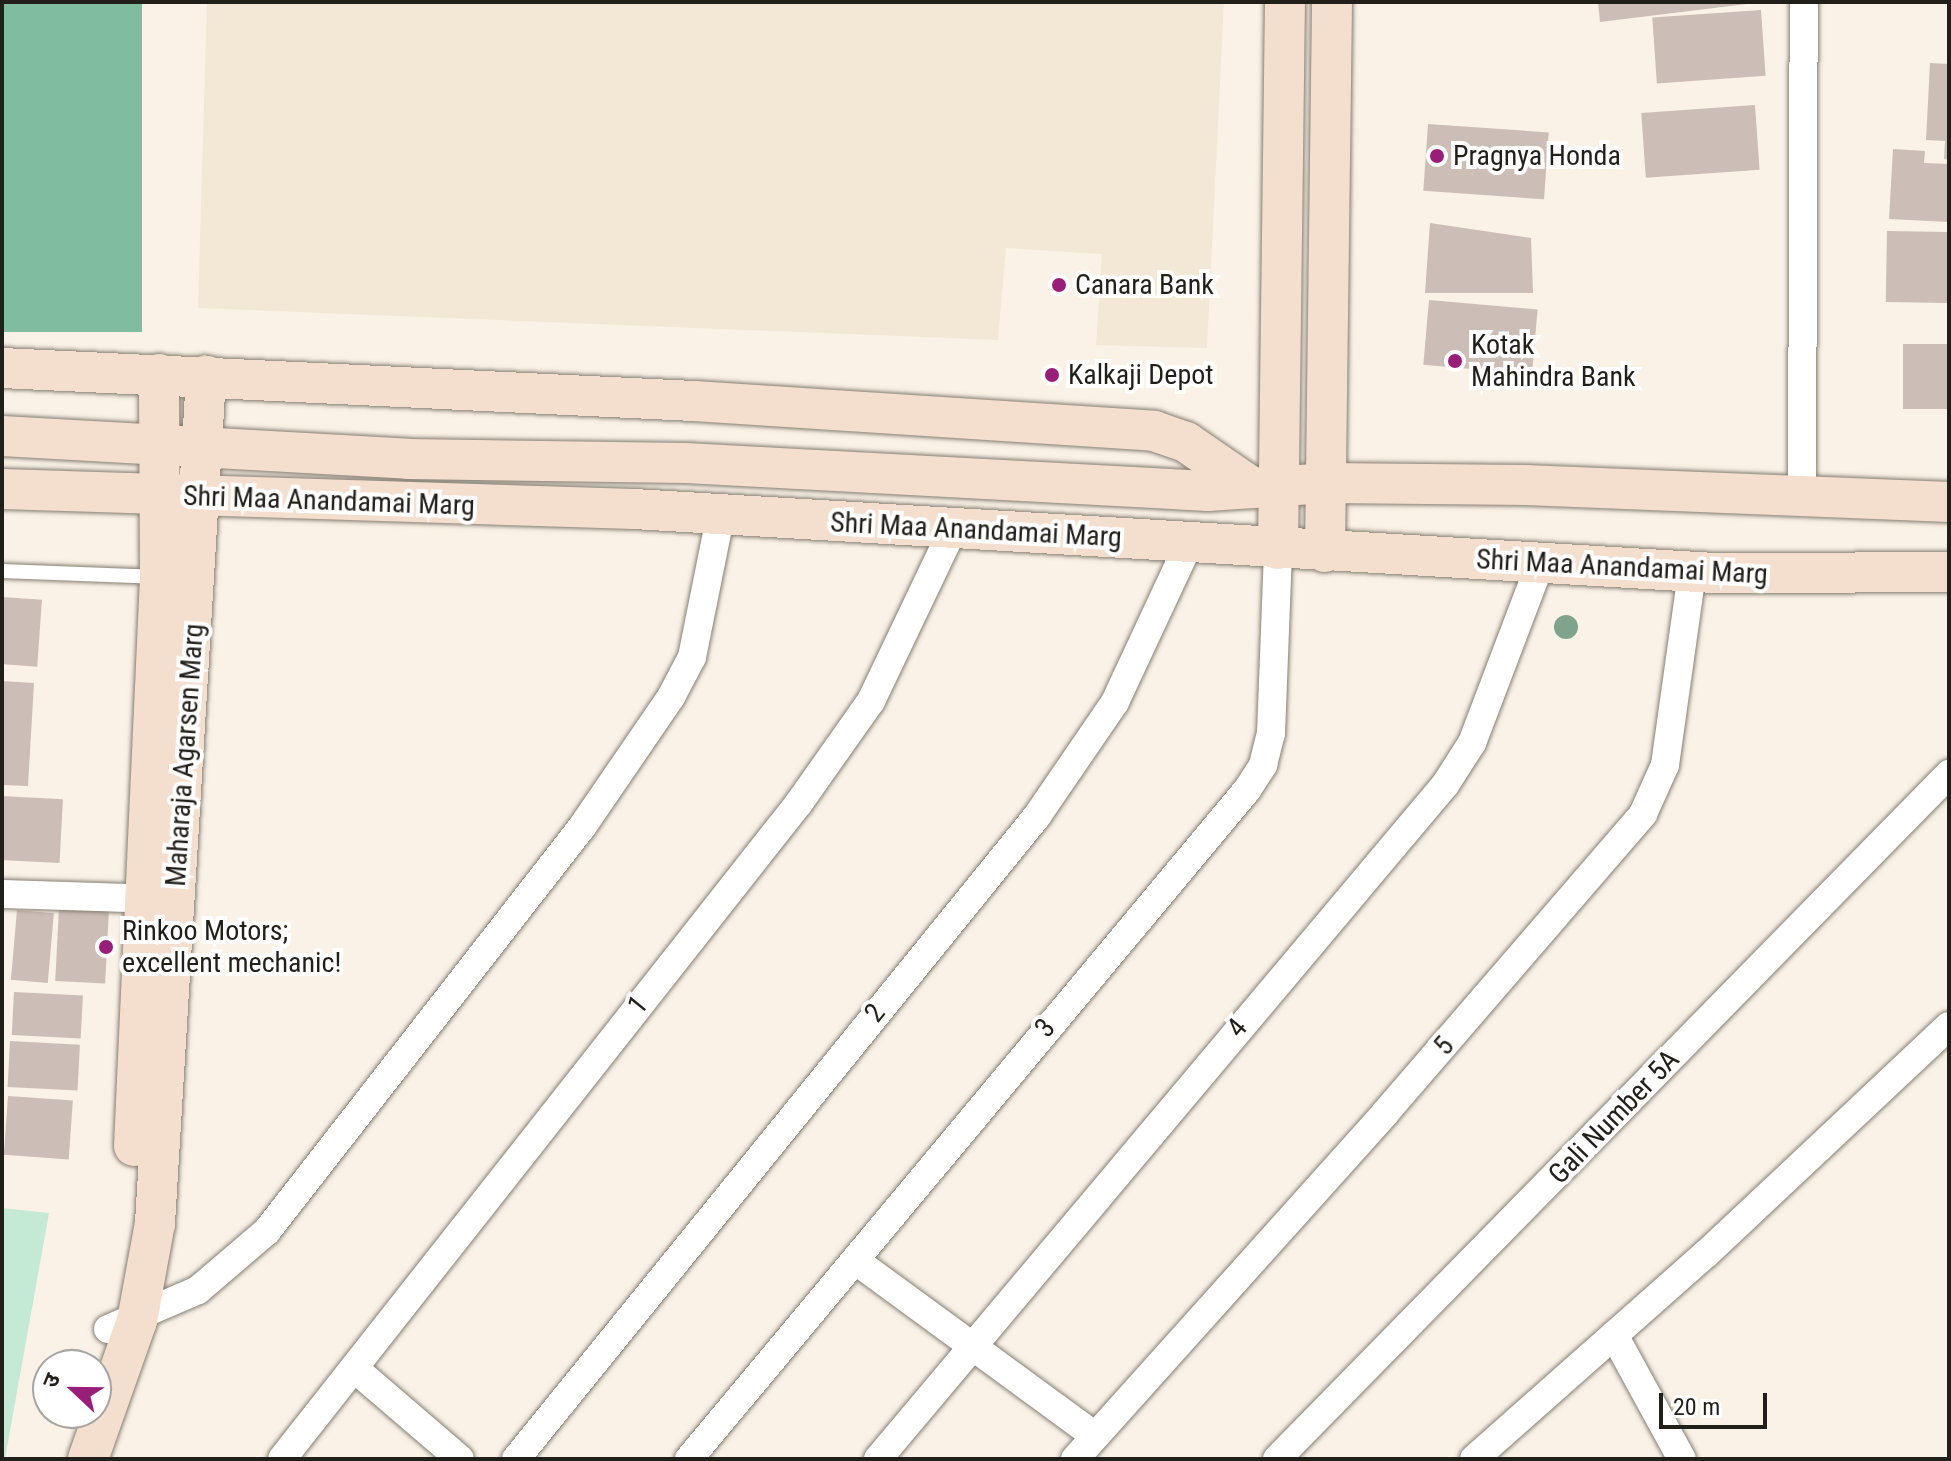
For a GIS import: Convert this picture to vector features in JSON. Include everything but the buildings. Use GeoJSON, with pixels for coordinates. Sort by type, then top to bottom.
{"type":"FeatureCollection","features":[{"type":"Feature","properties":{"kind":"street"},"geometry":{"type":"LineString","coordinates":[[1278,549],[1268,486],[1285,2]]}},
{"type":"Feature","properties":{"kind":"street"},"geometry":{"type":"LineString","coordinates":[[1325,552],[1332,2]]}},
{"type":"Feature","properties":{"kind":"street"},"geometry":{"type":"LineString","coordinates":[[1802,496],[1804,2]]}},
{"type":"Feature","properties":{"kind":"street"},"geometry":{"type":"LineString","coordinates":[[2,368],[694,401],[1154,431],[1186,442],[1268,486]]}},
{"type":"Feature","properties":{"kind":"street","name":"Maharaja Agarsen Marg"},"geometry":{"type":"LineString","coordinates":[[159,374],[161,899]]}},
{"type":"Feature","properties":{"kind":"street","name":"Maharaja Agarsen Marg"},"geometry":{"type":"LineString","coordinates":[[88,1459],[122,1325],[126,1251],[201,498],[206,376]]}},
{"type":"Feature","properties":{"kind":"street"},"geometry":{"type":"LineString","coordinates":[[686,463],[694,401]]}},
{"type":"Feature","properties":{"kind":"street","name":"Shri Maa Anandamai Marg"},"geometry":{"type":"LineString","coordinates":[[2,436],[159,441],[408,459],[686,463],[1208,491],[1327,483],[1949,502]]}},
{"type":"Feature","properties":{"kind":"street","name":"Shri Maa Anandamai Marg"},"geometry":{"type":"LineString","coordinates":[[2,489],[201,498],[634,509],[720,518],[954,527],[1692,572],[1949,572]]}},
{"type":"Feature","properties":{"kind":"street"},"geometry":{"type":"LineString","coordinates":[[122,1325],[198,1290],[267,1231],[582,827],[671,697],[692,657],[720,518]]}},
{"type":"Feature","properties":{"kind":"street","name":"1"},"geometry":{"type":"LineString","coordinates":[[282,1459],[799,803],[871,701],[954,527]]}},
{"type":"Feature","properties":{"kind":"street","name":"2"},"geometry":{"type":"LineString","coordinates":[[516,1459],[1037,816],[1115,702],[1190,541]]}},
{"type":"Feature","properties":{"kind":"street","name":"3"},"geometry":{"type":"LineString","coordinates":[[689,1459],[1247,790],[1263,765],[1271,734],[1278,549]]}},
{"type":"Feature","properties":{"kind":"street","name":"4"},"geometry":{"type":"LineString","coordinates":[[878,1459],[1445,785],[1472,743],[1540,564]]}},
{"type":"Feature","properties":{"kind":"street","name":"5"},"geometry":{"type":"LineString","coordinates":[[1075,1459],[1386,1112],[1643,814],[1665,765],[1692,572]]}},
{"type":"Feature","properties":{"kind":"street","name":"Gali Number 5A"},"geometry":{"type":"LineString","coordinates":[[1277,1459],[1949,774]]}},
{"type":"Feature","properties":{"kind":"street"},"geometry":{"type":"LineString","coordinates":[[2,894],[161,899]]}},
{"type":"Feature","properties":{"kind":"street"},"geometry":{"type":"LineString","coordinates":[[1474,1459],[1614,1335],[1949,1026]]}},
{"type":"Feature","properties":{"kind":"street"},"geometry":{"type":"LineString","coordinates":[[856,1261],[1095,1436]]}},
{"type":"Feature","properties":{"kind":"street","name":"Maharaja Agarsen Marg"},"geometry":{"type":"LineString","coordinates":[[107,1349],[122,1325]]}},
{"type":"Feature","properties":{"kind":"street"},"geometry":{"type":"LineString","coordinates":[[1614,1335],[1682,1459]]}},
{"type":"Feature","properties":{"kind":"street"},"geometry":{"type":"LineString","coordinates":[[355,1369],[460,1459]]}},
{"type":"Feature","properties":{"kind":"street"},"geometry":{"type":"LineString","coordinates":[[62,1459],[74,1429]]}},
{"type":"Feature","properties":{"kind":"lane"},"geometry":{"type":"LineString","coordinates":[[2,571],[160,577]]}},
{"type":"Feature","properties":{"kind":"shaded area"},"geometry":{"type":"Polygon","coordinates":[[[207,2],[1224,2],[1207,348],[1096,345],[1102,254],[1006,248],[998,340],[198,308],[207,2]]]}},
{"type":"Feature","properties":{"kind":"green space"},"geometry":{"type":"Polygon","coordinates":[[[2,2],[142,2],[142,332],[2,332],[2,2]]]}},
{"type":"Feature","properties":{"kind":"green space"},"geometry":{"type":"Polygon","coordinates":[[[2,1208],[49,1213],[5,1459],[2,1459],[2,1208]]]}},
{"type":"Feature","properties":{"kind":"place","name":"Pragnya Honda"},"geometry":{"type":"Point","coordinates":[1437,156]}},
{"type":"Feature","properties":{"kind":"place","name":"Canara Bank"},"geometry":{"type":"Point","coordinates":[1059,285]}},
{"type":"Feature","properties":{"kind":"place","name":"Kotak Mahindra Bank"},"geometry":{"type":"Point","coordinates":[1455,361]}},
{"type":"Feature","properties":{"kind":"place","name":"Kalkaji Depot"},"geometry":{"type":"Point","coordinates":[1052,375]}},
{"type":"Feature","properties":{"kind":"place","name":"Rinkoo Motors; excellent mechanic!"},"geometry":{"type":"Point","coordinates":[106,947]}}]}
